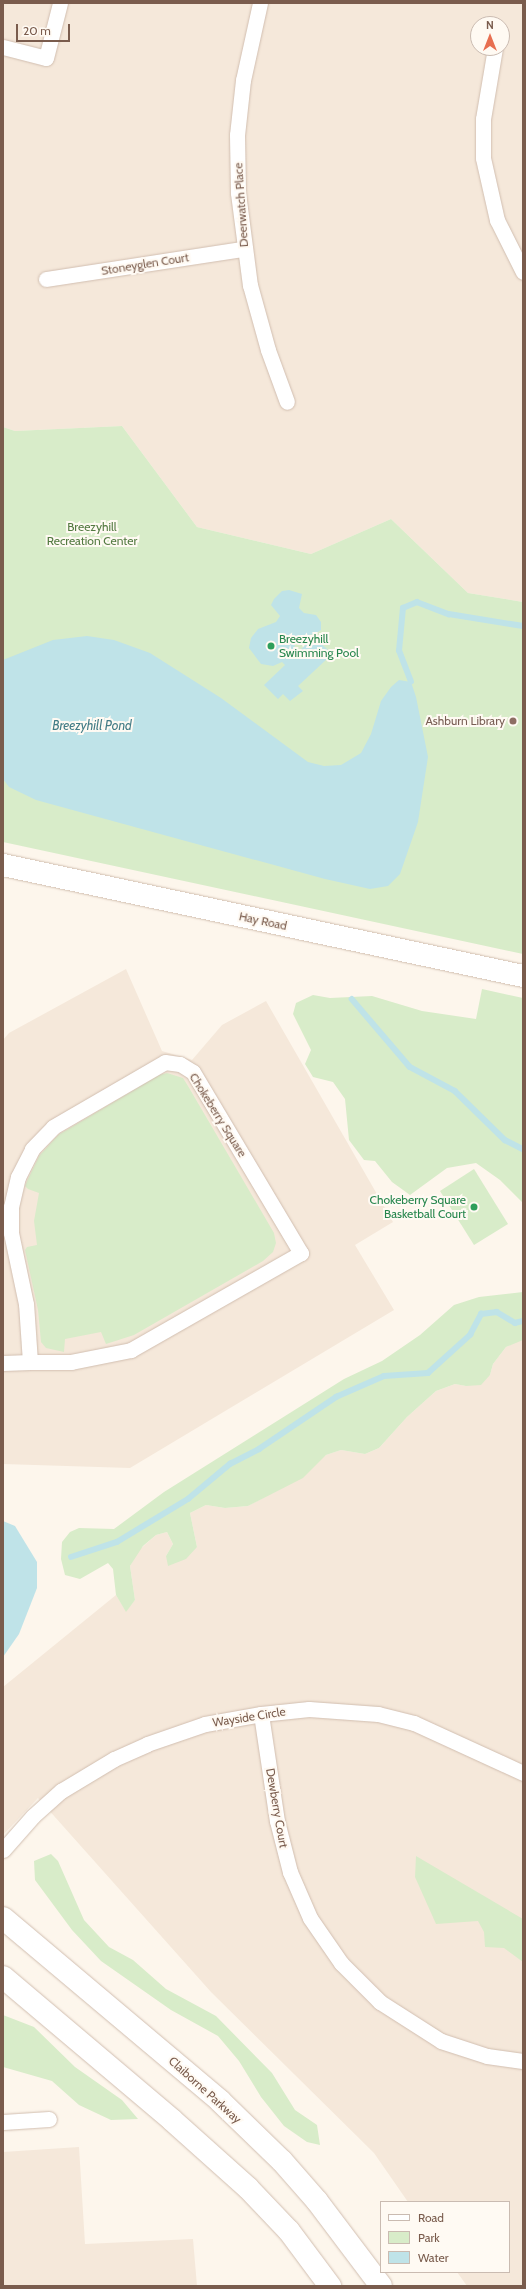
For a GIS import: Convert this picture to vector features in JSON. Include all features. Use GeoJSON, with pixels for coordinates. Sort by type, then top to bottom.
{"type":"FeatureCollection","features":[{"type":"Feature","properties":{"kind":"main road","name":"Hay Road"},"geometry":{"type":"LineString","coordinates":[[3,865],[523,976]]}},
{"type":"Feature","properties":{"kind":"main road","name":"Claiborne Parkway"},"geometry":{"type":"LineString","coordinates":[[3,1918],[225,2106],[282,2161],[317,2201],[381,2286]]}},
{"type":"Feature","properties":{"kind":"main road"},"geometry":{"type":"LineString","coordinates":[[3,1977],[172,2120],[248,2188],[289,2231],[330,2286]]}},
{"type":"Feature","properties":{"kind":"street"},"geometry":{"type":"LineString","coordinates":[[3,47],[46,58],[60,3]]}},
{"type":"Feature","properties":{"kind":"street","name":"Deerwatch Place"},"geometry":{"type":"LineString","coordinates":[[260,3],[242,80],[237,135],[238,193],[244,249],[259,321],[287,402]]}},
{"type":"Feature","properties":{"kind":"street"},"geometry":{"type":"LineString","coordinates":[[494,56],[483,119],[483,158],[497,220],[523,272]]}},
{"type":"Feature","properties":{"kind":"street","name":"Stoneyglen Court"},"geometry":{"type":"LineString","coordinates":[[46,280],[244,249]]}},
{"type":"Feature","properties":{"kind":"street","name":"Chokeberry Square"},"geometry":{"type":"LineString","coordinates":[[3,1363],[71,1362],[131,1350],[301,1253],[193,1072],[180,1064],[165,1062],[53,1127],[32,1149],[24,1163],[13,1192],[11,1233],[26,1304],[30,1362]]}},
{"type":"Feature","properties":{"kind":"street","name":"Wayside Circle"},"geometry":{"type":"LineString","coordinates":[[3,1850],[33,1816],[61,1791],[114,1759],[147,1744],[205,1724],[261,1714],[309,1709],[378,1714],[414,1723],[523,1773]]}},
{"type":"Feature","properties":{"kind":"street","name":"Dewberry Court"},"geometry":{"type":"LineString","coordinates":[[261,1714],[277,1821],[290,1872],[310,1918],[340,1964],[380,2002],[441,2041],[487,2056],[523,2062]]}},
{"type":"Feature","properties":{"kind":"street"},"geometry":{"type":"LineString","coordinates":[[3,2122],[49,2119]]}},
{"type":"Feature","properties":{"kind":"shaded area"},"geometry":{"type":"Polygon","coordinates":[[[3,3],[523,3],[523,602],[468,593],[391,519],[311,554],[197,527],[122,426],[15,431],[3,427],[3,3]]]}},
{"type":"Feature","properties":{"kind":"shaded area"},"geometry":{"type":"Polygon","coordinates":[[[126,969],[162,1051],[192,1060],[222,1025],[266,1001],[393,1222],[355,1245],[394,1310],[130,1468],[3,1464],[3,1040],[9,1033],[126,969]]]}},
{"type":"Feature","properties":{"kind":"shaded area"},"geometry":{"type":"Polygon","coordinates":[[[523,1340],[523,2286],[467,2286],[458,2273],[510,2273],[510,2201],[407,2201],[374,2153],[211,1992],[38,1798],[3,1835],[3,1687],[116,1595],[126,1611],[135,1600],[130,1566],[139,1550],[156,1535],[167,1532],[173,1544],[166,1556],[197,1547],[190,1513],[206,1505],[225,1508],[248,1506],[272,1493],[326,1455],[341,1450],[365,1454],[379,1448],[407,1417],[436,1391],[455,1384],[466,1386],[490,1375],[493,1364],[506,1347],[523,1340]]]}},
{"type":"Feature","properties":{"kind":"shaded area"},"geometry":{"type":"Polygon","coordinates":[[[79,2147],[85,2244],[193,2239],[197,2286],[3,2286],[3,2152],[79,2147]]]}},
{"type":"Feature","properties":{"kind":"green space","name":"Breezyhill Recreation Center"},"geometry":{"type":"Polygon","coordinates":[[[122,426],[197,527],[311,554],[391,519],[468,593],[523,602],[523,954],[3,842],[3,427],[15,431],[122,426]]]}},
{"type":"Feature","properties":{"kind":"green space"},"geometry":{"type":"Polygon","coordinates":[[[482,989],[523,998],[523,1203],[500,1180],[476,1163],[447,1168],[410,1195],[392,1182],[375,1161],[364,1160],[349,1140],[345,1099],[333,1082],[313,1077],[305,1064],[311,1050],[293,1014],[296,1003],[313,995],[330,998],[372,996],[422,1011],[476,1019],[482,989]]]}},
{"type":"Feature","properties":{"kind":"green space"},"geometry":{"type":"Polygon","coordinates":[[[167,1073],[183,1078],[188,1086],[274,1233],[276,1243],[273,1252],[263,1261],[134,1335],[106,1344],[101,1332],[65,1339],[64,1352],[46,1348],[41,1342],[38,1310],[25,1250],[27,1247],[37,1245],[34,1221],[39,1193],[28,1189],[25,1186],[27,1181],[39,1156],[58,1135],[159,1075],[167,1073]]]}},
{"type":"Feature","properties":{"kind":"green space","name":"Chokeberry Square Basketball Court"},"geometry":{"type":"Polygon","coordinates":[[[474,1169],[508,1224],[474,1245],[440,1191],[474,1169]]]}},
{"type":"Feature","properties":{"kind":"green space"},"geometry":{"type":"Polygon","coordinates":[[[523,1292],[523,1340],[506,1347],[493,1364],[490,1375],[481,1385],[466,1386],[455,1384],[436,1391],[407,1417],[379,1448],[365,1454],[341,1450],[326,1455],[303,1478],[248,1506],[225,1508],[206,1505],[190,1513],[197,1547],[186,1559],[168,1566],[166,1556],[173,1544],[167,1532],[156,1535],[143,1546],[130,1566],[135,1600],[126,1612],[116,1595],[113,1569],[108,1563],[80,1579],[65,1575],[61,1559],[62,1542],[70,1532],[79,1528],[114,1529],[164,1492],[344,1379],[382,1361],[420,1335],[454,1305],[479,1297],[523,1292]]]}},
{"type":"Feature","properties":{"kind":"green space"},"geometry":{"type":"Polygon","coordinates":[[[51,1854],[58,1861],[84,1920],[109,1947],[133,1960],[166,1989],[216,2016],[272,2073],[295,2110],[317,2125],[320,2145],[307,2142],[284,2126],[261,2097],[239,2061],[218,2036],[171,2010],[101,1961],[72,1930],[35,1880],[34,1861],[51,1854]]]}},
{"type":"Feature","properties":{"kind":"green space"},"geometry":{"type":"Polygon","coordinates":[[[416,1856],[523,1919],[523,1962],[504,1948],[485,1947],[484,1932],[478,1921],[436,1924],[415,1877],[416,1856]]]}},
{"type":"Feature","properties":{"kind":"green space"},"geometry":{"type":"Polygon","coordinates":[[[3,2015],[34,2027],[75,2067],[122,2100],[138,2119],[111,2120],[79,2105],[52,2081],[3,2067],[3,2015]]]}},
{"type":"Feature","properties":{"kind":"water","name":"Breezyhill Swimming Pool"},"geometry":{"type":"Polygon","coordinates":[[[289,590],[302,594],[299,608],[304,613],[316,615],[321,622],[321,630],[315,634],[296,637],[294,650],[297,653],[314,637],[328,650],[324,655],[328,658],[298,686],[303,691],[290,701],[283,694],[278,699],[264,685],[285,665],[282,662],[273,666],[261,664],[249,648],[251,638],[258,629],[276,622],[280,616],[271,605],[274,599],[282,591],[289,590]]]}},
{"type":"Feature","properties":{"kind":"water","name":"Breezyhill Pond"},"geometry":{"type":"Polygon","coordinates":[[[87,636],[114,640],[150,653],[221,698],[308,762],[324,766],[341,765],[361,753],[371,734],[381,701],[391,687],[399,680],[411,682],[416,697],[428,757],[418,822],[400,874],[388,886],[370,889],[325,879],[36,800],[9,787],[3,779],[3,660],[53,640],[87,636]]]}},
{"type":"Feature","properties":{"kind":"water"},"geometry":{"type":"Polygon","coordinates":[[[3,1521],[15,1526],[37,1562],[37,1588],[19,1634],[3,1657],[3,1521]]]}},
{"type":"Feature","properties":{"kind":"waterway"},"geometry":{"type":"LineString","coordinates":[[411,682],[399,651],[403,608],[417,602],[449,614],[523,626]]}},
{"type":"Feature","properties":{"kind":"waterway"},"geometry":{"type":"LineString","coordinates":[[352,999],[410,1067],[455,1091],[505,1140],[523,1149]]}},
{"type":"Feature","properties":{"kind":"waterway"},"geometry":{"type":"LineString","coordinates":[[71,1557],[117,1542],[188,1499],[230,1464],[259,1449],[336,1397],[384,1376],[428,1373],[470,1335],[481,1314],[497,1312],[515,1323],[523,1321]]}},
{"type":"Feature","properties":{"kind":"place","name":"Breezyhill Swimming Pool"},"geometry":{"type":"Point","coordinates":[271,646]}},
{"type":"Feature","properties":{"kind":"place","name":"Ashburn Library"},"geometry":{"type":"Point","coordinates":[513,721]}},
{"type":"Feature","properties":{"kind":"place","name":"Chokeberry Square Basketball Court"},"geometry":{"type":"Point","coordinates":[474,1207]}}]}
